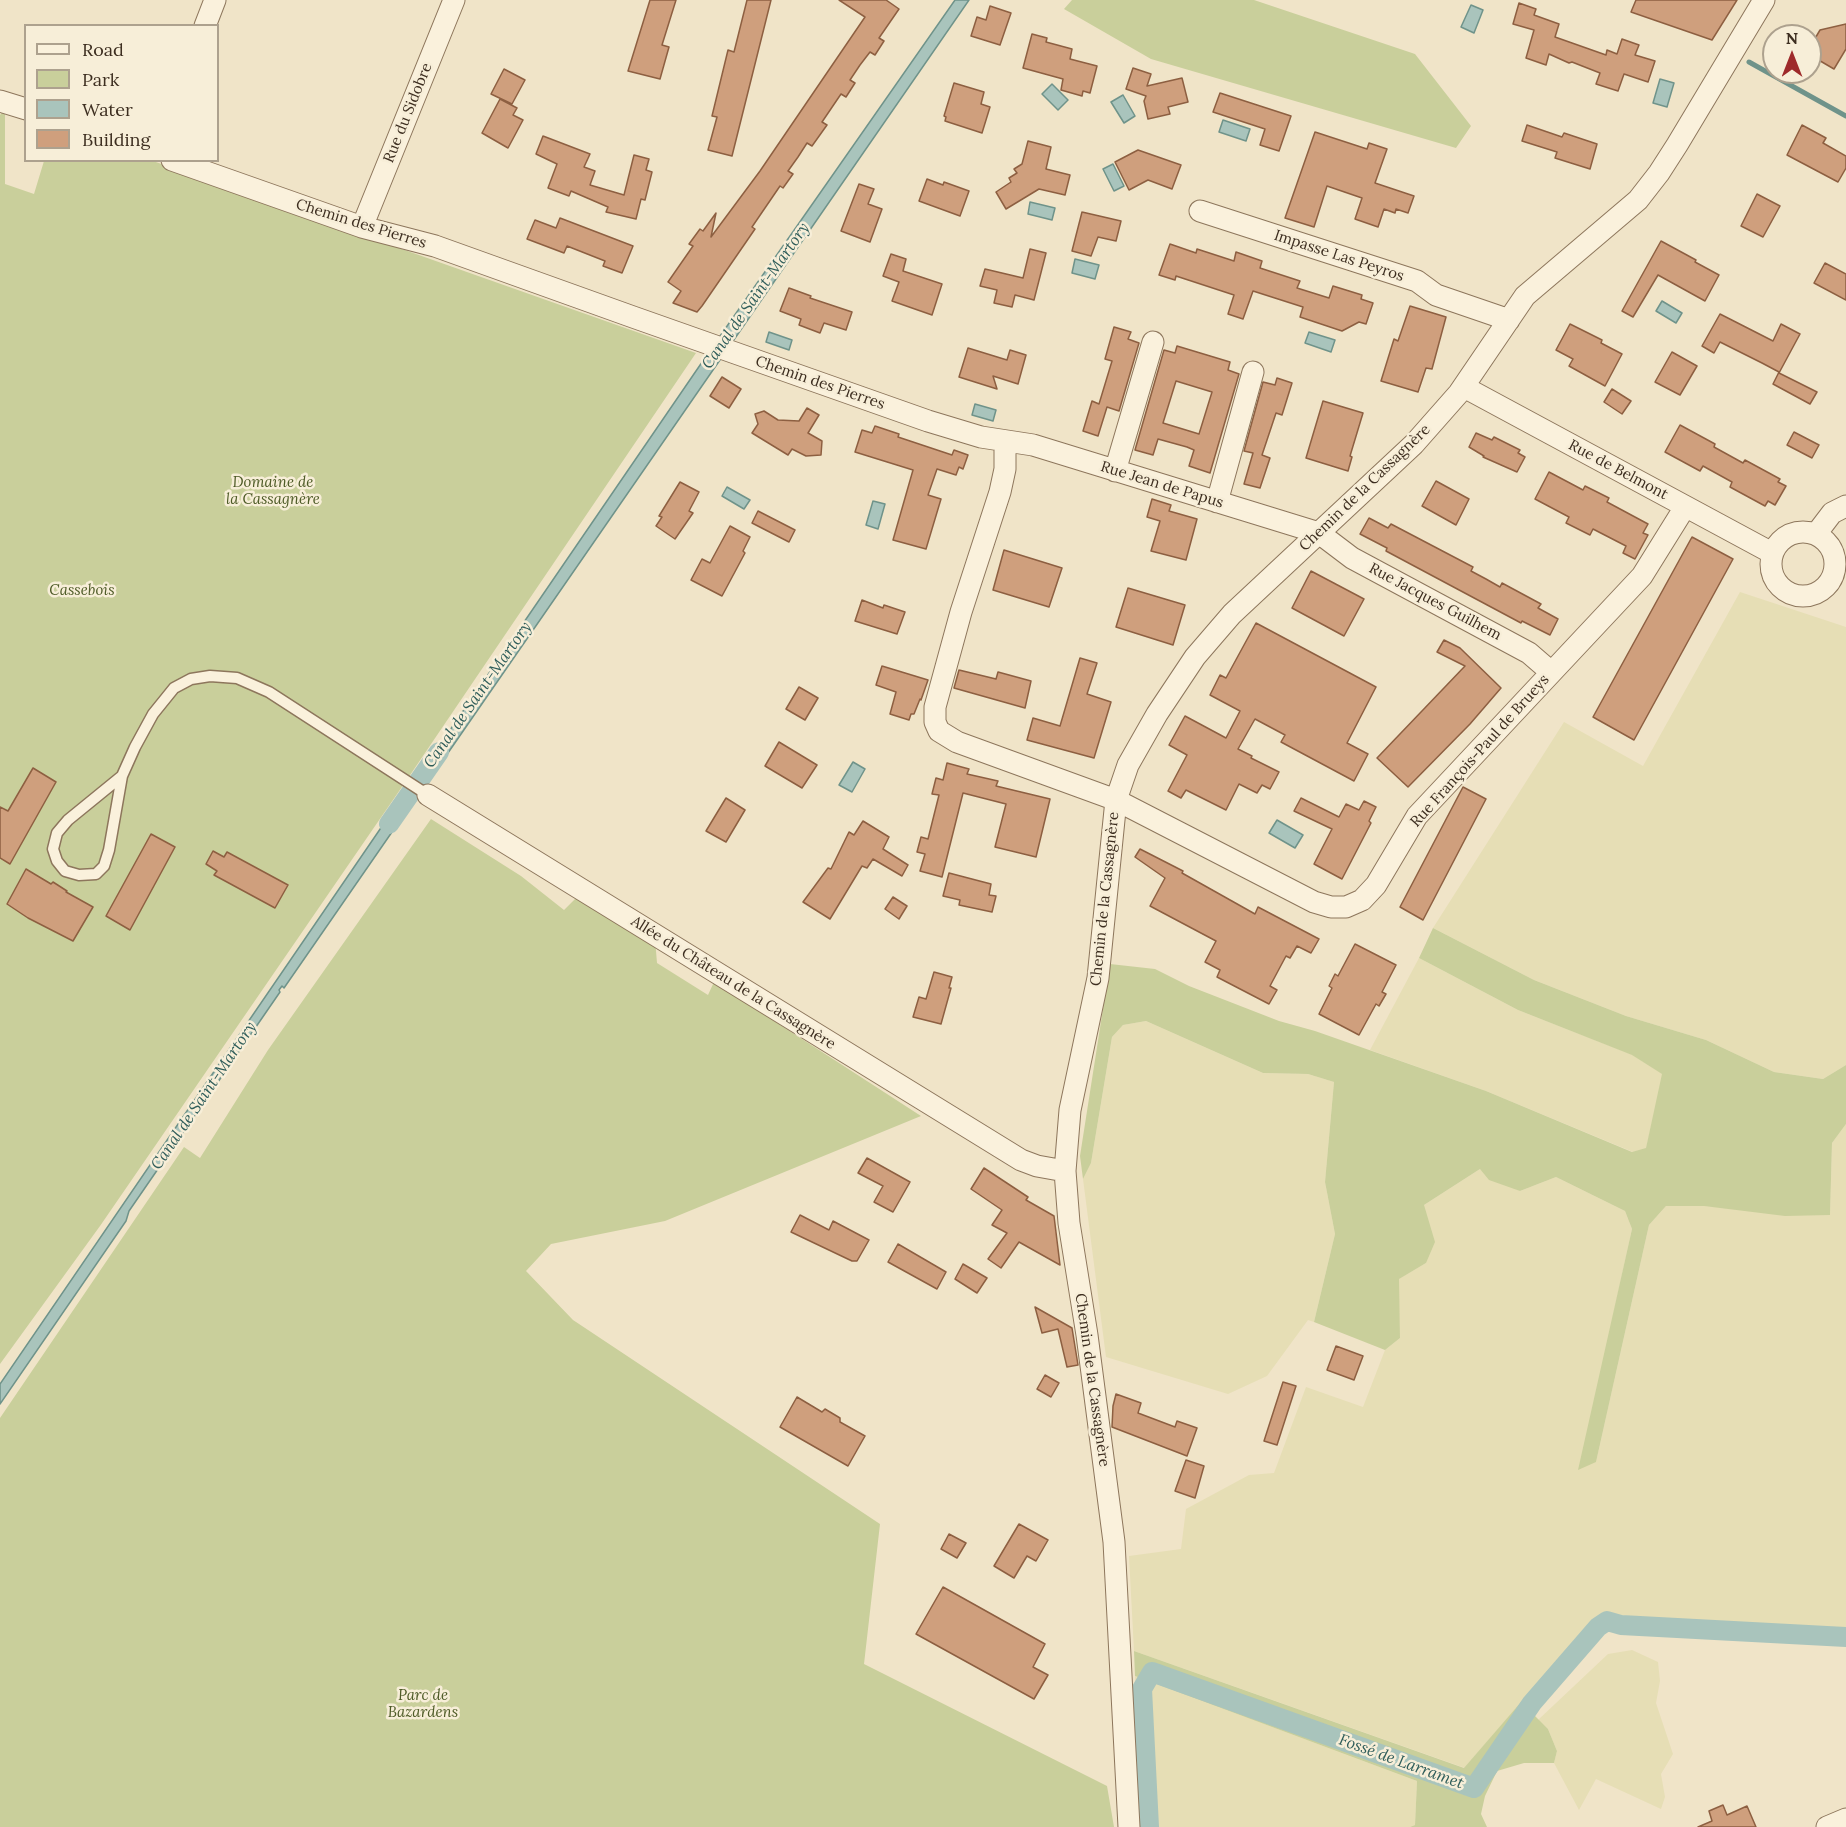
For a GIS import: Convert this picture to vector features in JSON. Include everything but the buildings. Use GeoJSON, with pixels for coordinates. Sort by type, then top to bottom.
{"type":"FeatureCollection","features":[{"type":"Feature","properties":{"kind":"street"},"geometry":{"type":"LineString","coordinates":[[206,24],[214,0]]}},
{"type":"Feature","properties":{"kind":"street","name":"Rue du Sidobre"},"geometry":{"type":"LineString","coordinates":[[362,227],[454,0]]}},
{"type":"Feature","properties":{"kind":"street","name":"Chemin de la Cassagnère"},"geometry":{"type":"LineString","coordinates":[[1129,1827],[1114,1542],[1087,1335],[1069,1223],[1065,1171],[1070,1110],[1098,978],[1116,800],[1128,765],[1157,714],[1195,657],[1232,614],[1414,444],[1464,387],[1525,296],[1638,200],[1659,173],[1764,0]]}},
{"type":"Feature","properties":{"kind":"street"},"geometry":{"type":"LineString","coordinates":[[0,101],[24,108]]}},
{"type":"Feature","properties":{"kind":"street","name":"Chemin des Pierres"},"geometry":{"type":"LineString","coordinates":[[178,162],[362,227],[435,246],[928,421],[981,437],[1005,441]]}},
{"type":"Feature","properties":{"kind":"street","name":"Impasse Las Peyros"},"geometry":{"type":"LineString","coordinates":[[1200,211],[1417,281],[1436,295],[1509,320]]}},
{"type":"Feature","properties":{"kind":"street"},"geometry":{"type":"LineString","coordinates":[[1115,471],[1154,342]]}},
{"type":"Feature","properties":{"kind":"street"},"geometry":{"type":"LineString","coordinates":[[1217,502],[1253,372]]}},
{"type":"Feature","properties":{"kind":"street","name":"Rue de Belmont"},"geometry":{"type":"LineString","coordinates":[[1464,387],[1773,554]]}},
{"type":"Feature","properties":{"kind":"street"},"geometry":{"type":"LineString","coordinates":[[1005,441],[1005,470],[958,622],[935,707],[935,722],[939,731],[957,742],[1116,800]]}},
{"type":"Feature","properties":{"kind":"street","name":"Rue Jean de Papus"},"geometry":{"type":"LineString","coordinates":[[1005,441],[1033,445],[1319,533]]}},
{"type":"Feature","properties":{"kind":"street"},"geometry":{"type":"LineString","coordinates":[[1816,534],[1832,513],[1846,506]]}},
{"type":"Feature","properties":{"kind":"street","name":"Rue François-Paul de Brueys"},"geometry":{"type":"LineString","coordinates":[[1116,800],[1314,902],[1331,907],[1346,907],[1362,900],[1376,885],[1416,816],[1642,576],[1685,507]]}},
{"type":"Feature","properties":{"kind":"street"},"geometry":{"type":"LineString","coordinates":[[1807,532],[1816,534],[1828,544],[1835,558],[1833,578],[1822,591],[1804,597],[1797,596],[1778,585],[1772,572],[1773,554],[1777,545],[1789,535],[1807,532]]}},
{"type":"Feature","properties":{"kind":"street","name":"Rue Jacques Guilhem"},"geometry":{"type":"LineString","coordinates":[[1319,533],[1352,558],[1529,653],[1551,672]]}},
{"type":"Feature","properties":{"kind":"street","name":"Allée du Château de la Cassagnère"},"geometry":{"type":"LineString","coordinates":[[428,795],[1021,1160],[1045,1168],[1065,1171]]}},
{"type":"Feature","properties":{"kind":"street"},"geometry":{"type":"LineString","coordinates":[[1827,1827],[1846,1819]]}},
{"type":"Feature","properties":{"kind":"lane","name":"Allée du Château de la Cassagnère"},"geometry":{"type":"LineString","coordinates":[[123,776],[153,714],[174,688],[210,675],[237,678],[269,692],[428,795]]}},
{"type":"Feature","properties":{"kind":"lane"},"geometry":{"type":"LineString","coordinates":[[123,776],[104,866],[96,874],[79,875],[65,871],[57,861],[53,849],[57,833],[68,820],[123,776]]}},
{"type":"Feature","properties":{"kind":"shaded area"},"geometry":{"type":"Polygon","coordinates":[[[1740,592],[1846,627],[1846,1065],[1823,1079],[1774,1072],[1706,1040],[1626,1016],[1534,980],[1433,928],[1564,722],[1643,766],[1740,592]]]}},
{"type":"Feature","properties":{"kind":"shaded area"},"geometry":{"type":"Polygon","coordinates":[[[1419,958],[1518,1010],[1633,1055],[1663,1074],[1646,1149],[1633,1152],[1486,1091],[1370,1050],[1419,958]]]}},
{"type":"Feature","properties":{"kind":"shaded area"},"geometry":{"type":"Polygon","coordinates":[[[1146,1021],[1263,1073],[1308,1074],[1334,1082],[1325,1182],[1335,1234],[1314,1322],[1308,1320],[1267,1376],[1228,1394],[1106,1357],[1083,1179],[1091,1163],[1112,1037],[1123,1025],[1146,1021]]]}},
{"type":"Feature","properties":{"kind":"shaded area"},"geometry":{"type":"Polygon","coordinates":[[[1846,1124],[1846,1628],[1823,1630],[1602,1614],[1575,1639],[1465,1768],[1134,1651],[1129,1556],[1181,1549],[1186,1509],[1249,1475],[1274,1473],[1306,1387],[1363,1407],[1385,1350],[1400,1338],[1398,1279],[1426,1263],[1424,1205],[1480,1169],[1520,1191],[1556,1177],[1625,1211],[1632,1229],[1613,1316],[1596,1462],[1649,1225],[1666,1206],[1704,1206],[1830,1215],[1832,1143],[1846,1124]]]}},
{"type":"Feature","properties":{"kind":"shaded area"},"geometry":{"type":"Polygon","coordinates":[[[1632,1650],[1658,1662],[1660,1681],[1656,1703],[1673,1754],[1661,1774],[1665,1797],[1661,1809],[1596,1779],[1579,1810],[1554,1763],[1557,1751],[1548,1729],[1538,1720],[1608,1654],[1632,1650]]]}},
{"type":"Feature","properties":{"kind":"shaded area"},"geometry":{"type":"Polygon","coordinates":[[[1135,1676],[1417,1781],[1415,1825],[1410,1827],[1153,1827],[1145,1725],[1137,1720],[1135,1676]]]}},
{"type":"Feature","properties":{"kind":"green space"},"geometry":{"type":"Polygon","coordinates":[[[1072,0],[1254,0],[1415,54],[1471,126],[1456,148],[1151,59],[1064,9],[1072,0]]]}},
{"type":"Feature","properties":{"kind":"green space","name":"Domaine de la Cassagnère"},"geometry":{"type":"Polygon","coordinates":[[[5,109],[5,184],[34,194],[44,162],[156,162],[696,353],[406,781],[100,1226],[0,1364],[0,115],[5,109]]]}},
{"type":"Feature","properties":{"kind":"green space","name":"Parc de Bazardens"},"geometry":{"type":"Polygon","coordinates":[[[431,819],[521,876],[564,910],[578,896],[655,939],[657,963],[708,995],[714,982],[921,1116],[665,1221],[551,1244],[526,1271],[573,1320],[880,1524],[864,1664],[1107,1786],[1114,1827],[0,1827],[0,1418],[184,1147],[200,1158],[268,1050],[431,819]]]}},
{"type":"Feature","properties":{"kind":"green space"},"geometry":{"type":"Polygon","coordinates":[[[1433,928],[1534,980],[1626,1016],[1706,1040],[1774,1072],[1823,1079],[1846,1065],[1846,1124],[1832,1143],[1830,1215],[1785,1216],[1704,1206],[1666,1206],[1649,1225],[1596,1462],[1578,1470],[1632,1229],[1625,1211],[1556,1177],[1520,1191],[1489,1180],[1480,1169],[1424,1205],[1435,1242],[1426,1263],[1399,1279],[1400,1338],[1385,1350],[1314,1322],[1335,1234],[1325,1182],[1334,1082],[1308,1074],[1263,1073],[1146,1021],[1123,1025],[1112,1037],[1091,1163],[1083,1179],[1080,1156],[1110,964],[1155,969],[1189,986],[1279,1021],[1315,1031],[1486,1091],[1632,1152],[1646,1148],[1662,1074],[1632,1055],[1518,1010],[1419,958],[1433,928]]]}},
{"type":"Feature","properties":{"kind":"green space"},"geometry":{"type":"Polygon","coordinates":[[[1134,1651],[1464,1768],[1521,1702],[1548,1729],[1557,1751],[1554,1763],[1524,1763],[1497,1771],[1485,1796],[1481,1814],[1487,1827],[1410,1827],[1415,1825],[1417,1781],[1135,1676],[1134,1651]]]}},
{"type":"Feature","properties":{"kind":"green space"},"geometry":{"type":"Polygon","coordinates":[[[1137,1720],[1145,1725],[1153,1827],[1137,1827],[1131,1724],[1137,1720]]]}},
{"type":"Feature","properties":{"kind":"water"},"geometry":{"type":"Polygon","coordinates":[[[955,0],[969,0],[731,344],[718,339],[955,0]]]}},
{"type":"Feature","properties":{"kind":"water"},"geometry":{"type":"Polygon","coordinates":[[[1471,5],[1483,10],[1474,33],[1461,27],[1471,5]]]}},
{"type":"Feature","properties":{"kind":"water"},"geometry":{"type":"Polygon","coordinates":[[[1660,79],[1674,83],[1667,107],[1653,103],[1660,79]]]}},
{"type":"Feature","properties":{"kind":"water"},"geometry":{"type":"Polygon","coordinates":[[[1052,84],[1068,100],[1058,110],[1042,94],[1052,84]]]}},
{"type":"Feature","properties":{"kind":"water"},"geometry":{"type":"Polygon","coordinates":[[[1123,95],[1135,116],[1124,123],[1111,102],[1123,95]]]}},
{"type":"Feature","properties":{"kind":"water"},"geometry":{"type":"Polygon","coordinates":[[[1223,120],[1250,129],[1246,141],[1219,132],[1223,120]]]}},
{"type":"Feature","properties":{"kind":"water"},"geometry":{"type":"Polygon","coordinates":[[[1113,164],[1124,186],[1114,191],[1103,169],[1113,164]]]}},
{"type":"Feature","properties":{"kind":"water"},"geometry":{"type":"Polygon","coordinates":[[[1030,202],[1055,208],[1052,220],[1028,214],[1030,202]]]}},
{"type":"Feature","properties":{"kind":"water"},"geometry":{"type":"Polygon","coordinates":[[[1075,259],[1099,265],[1095,279],[1072,273],[1075,259]]]}},
{"type":"Feature","properties":{"kind":"water"},"geometry":{"type":"Polygon","coordinates":[[[1662,301],[1682,313],[1676,323],[1656,311],[1662,301]]]}},
{"type":"Feature","properties":{"kind":"water"},"geometry":{"type":"Polygon","coordinates":[[[769,332],[792,340],[789,350],[766,342],[769,332]]]}},
{"type":"Feature","properties":{"kind":"water"},"geometry":{"type":"Polygon","coordinates":[[[1309,332],[1335,340],[1331,352],[1305,343],[1309,332]]]}},
{"type":"Feature","properties":{"kind":"water"},"geometry":{"type":"Polygon","coordinates":[[[709,352],[722,357],[432,776],[422,771],[709,352]]]}},
{"type":"Feature","properties":{"kind":"water"},"geometry":{"type":"Polygon","coordinates":[[[975,404],[996,410],[993,421],[972,415],[975,404]]]}},
{"type":"Feature","properties":{"kind":"water"},"geometry":{"type":"Polygon","coordinates":[[[727,487],[750,500],[744,509],[722,496],[727,487]]]}},
{"type":"Feature","properties":{"kind":"water"},"geometry":{"type":"Polygon","coordinates":[[[873,501],[885,504],[878,529],[866,525],[873,501]]]}},
{"type":"Feature","properties":{"kind":"water"},"geometry":{"type":"Polygon","coordinates":[[[853,762],[865,769],[852,792],[839,785],[853,762]]]}},
{"type":"Feature","properties":{"kind":"water"},"geometry":{"type":"Polygon","coordinates":[[[400,800],[410,806],[284,988],[282,986],[279,990],[280,992],[129,1211],[126,1221],[0,1404],[0,1384],[400,800]]]}},
{"type":"Feature","properties":{"kind":"water"},"geometry":{"type":"Polygon","coordinates":[[[1277,820],[1303,835],[1295,848],[1269,833],[1277,820]]]}},
{"type":"Feature","properties":{"kind":"waterway"},"geometry":{"type":"LineString","coordinates":[[1749,62],[1846,116]]}},
{"type":"Feature","properties":{"kind":"waterway","name":"Canal de Saint-Martory"},"geometry":{"type":"LineString","coordinates":[[389,824],[439,752]]}},
{"type":"Feature","properties":{"kind":"waterway","name":"Fossé de Larramet"},"geometry":{"type":"LineString","coordinates":[[1149,1827],[1142,1689],[1152,1672],[1474,1788],[1532,1703],[1598,1627],[1607,1621],[1621,1625],[1846,1637]]}},
{"type":"Feature","properties":{"kind":"park label","name":"Cassebois"},"geometry":{"type":"Point","coordinates":[82,591]}}]}
